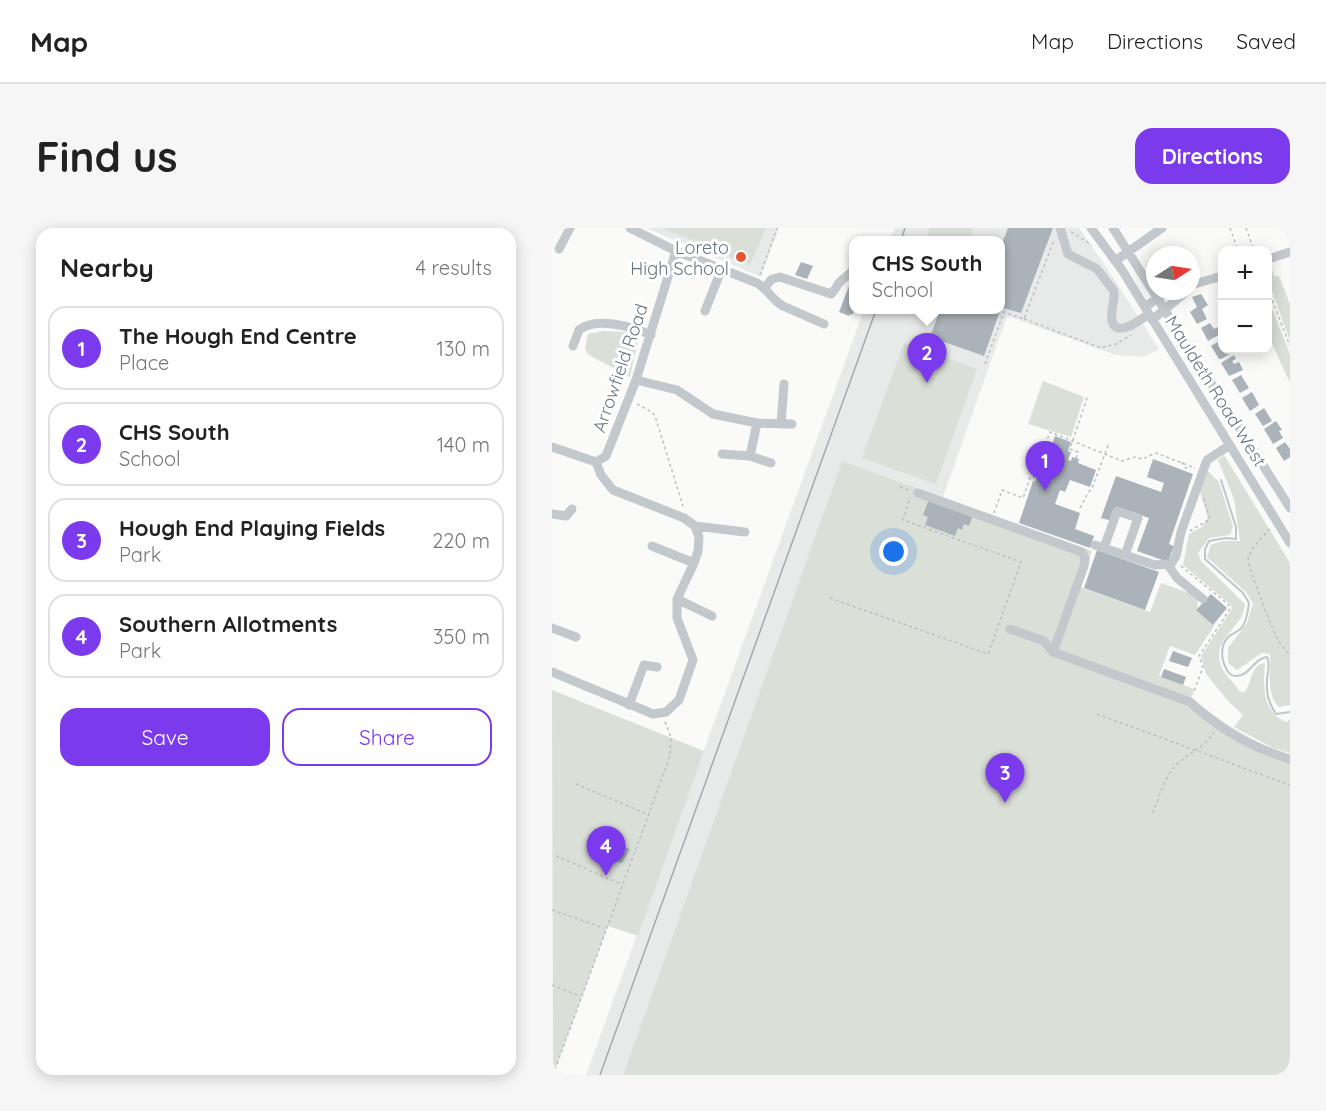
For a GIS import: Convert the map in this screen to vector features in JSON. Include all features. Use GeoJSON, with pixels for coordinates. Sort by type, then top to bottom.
{"type":"FeatureCollection","features":[{"type":"Feature","properties":{"kind":"street"},"geometry":{"type":"LineString","coordinates":[[559,249],[570,228]]}},
{"type":"Feature","properties":{"kind":"street"},"geometry":{"type":"LineString","coordinates":[[630,228],[676,250],[761,285],[777,303],[824,324]]}},
{"type":"Feature","properties":{"kind":"street"},"geometry":{"type":"LineString","coordinates":[[1062,228],[1068,254],[1097,269],[1114,291],[1112,320],[1116,326],[1121,329],[1129,327],[1149,313],[1166,309],[1176,300]]}},
{"type":"Feature","properties":{"kind":"street","name":"Mauldeth Road West"},"geometry":{"type":"LineString","coordinates":[[1091,228],[1149,313],[1290,543]]}},
{"type":"Feature","properties":{"kind":"street","name":"Mauldeth Road West"},"geometry":{"type":"LineString","coordinates":[[1113,228],[1146,278]]}},
{"type":"Feature","properties":{"kind":"street"},"geometry":{"type":"LineString","coordinates":[[1115,261],[1162,228]]}},
{"type":"Feature","properties":{"kind":"street","name":"Arrowfield Road"},"geometry":{"type":"LineString","coordinates":[[596,462],[606,456],[636,380],[676,250]]}},
{"type":"Feature","properties":{"kind":"street"},"geometry":{"type":"LineString","coordinates":[[1272,258],[1290,252]]}},
{"type":"Feature","properties":{"kind":"street"},"geometry":{"type":"LineString","coordinates":[[705,311],[722,268]]}},
{"type":"Feature","properties":{"kind":"street"},"geometry":{"type":"LineString","coordinates":[[761,285],[775,278],[786,278],[825,294],[831,294],[837,289],[840,281],[849,276]]}},
{"type":"Feature","properties":{"kind":"street"},"geometry":{"type":"LineString","coordinates":[[1200,284],[1218,277]]}},
{"type":"Feature","properties":{"kind":"street"},"geometry":{"type":"LineString","coordinates":[[1149,313],[1156,300]]}},
{"type":"Feature","properties":{"kind":"street","name":"Mauldeth Road West"},"geometry":{"type":"LineString","coordinates":[[1160,300],[1290,508]]}},
{"type":"Feature","properties":{"kind":"street"},"geometry":{"type":"LineString","coordinates":[[573,346],[579,330],[592,324],[627,326],[651,335]]}},
{"type":"Feature","properties":{"kind":"street"},"geometry":{"type":"LineString","coordinates":[[636,380],[677,390],[713,414],[757,423],[792,424]]}},
{"type":"Feature","properties":{"kind":"street"},"geometry":{"type":"LineString","coordinates":[[781,424],[784,384]]}},
{"type":"Feature","properties":{"kind":"street"},"geometry":{"type":"LineString","coordinates":[[750,456],[757,423]]}},
{"type":"Feature","properties":{"kind":"street"},"geometry":{"type":"LineString","coordinates":[[1168,566],[1176,556],[1181,532],[1207,460],[1230,445]]}},
{"type":"Feature","properties":{"kind":"street"},"geometry":{"type":"LineString","coordinates":[[552,447],[596,462],[601,475],[613,490],[684,518],[695,526],[745,532]]}},
{"type":"Feature","properties":{"kind":"street"},"geometry":{"type":"LineString","coordinates":[[722,454],[750,456],[771,463]]}},
{"type":"Feature","properties":{"kind":"street"},"geometry":{"type":"LineString","coordinates":[[918,493],[1078,550],[1084,555],[1084,567],[1053,652]]}},
{"type":"Feature","properties":{"kind":"street"},"geometry":{"type":"LineString","coordinates":[[552,514],[566,516],[572,508]]}},
{"type":"Feature","properties":{"kind":"street"},"geometry":{"type":"LineString","coordinates":[[1125,555],[1138,518],[1117,511],[1100,546],[1125,555],[1155,565],[1168,566],[1177,578],[1203,599]]}},
{"type":"Feature","properties":{"kind":"street"},"geometry":{"type":"LineString","coordinates":[[552,672],[653,714],[666,712],[679,700],[693,660],[677,618],[677,599],[698,551],[699,537],[695,526]]}},
{"type":"Feature","properties":{"kind":"street"},"geometry":{"type":"LineString","coordinates":[[652,546],[694,563]]}},
{"type":"Feature","properties":{"kind":"street"},"geometry":{"type":"LineString","coordinates":[[677,599],[712,616]]}},
{"type":"Feature","properties":{"kind":"street"},"geometry":{"type":"LineString","coordinates":[[552,628],[576,637]]}},
{"type":"Feature","properties":{"kind":"street"},"geometry":{"type":"LineString","coordinates":[[1010,629],[1044,641],[1053,652],[1190,702],[1218,726],[1255,747],[1290,759]]}},
{"type":"Feature","properties":{"kind":"street"},"geometry":{"type":"LineString","coordinates":[[629,705],[645,664],[657,667]]}},
{"type":"Feature","properties":{"kind":"path"},"geometry":{"type":"LineString","coordinates":[[761,285],[777,228]]}},
{"type":"Feature","properties":{"kind":"path"},"geometry":{"type":"LineString","coordinates":[[1062,228],[1096,246]]}},
{"type":"Feature","properties":{"kind":"path"},"geometry":{"type":"LineString","coordinates":[[1230,228],[1236,246]]}},
{"type":"Feature","properties":{"kind":"path"},"geometry":{"type":"LineString","coordinates":[[1246,228],[1253,246]]}},
{"type":"Feature","properties":{"kind":"path"},"geometry":{"type":"LineString","coordinates":[[1024,319],[1054,238]]}},
{"type":"Feature","properties":{"kind":"path"},"geometry":{"type":"LineString","coordinates":[[1272,299],[1290,346]]}},
{"type":"Feature","properties":{"kind":"path"},"geometry":{"type":"LineString","coordinates":[[1005,312],[1101,348],[1116,344],[1133,334]]}},
{"type":"Feature","properties":{"kind":"path"},"geometry":{"type":"LineString","coordinates":[[985,364],[1003,314]]}},
{"type":"Feature","properties":{"kind":"path"},"geometry":{"type":"LineString","coordinates":[[1076,458],[1078,452],[1070,449],[1088,396]]}},
{"type":"Feature","properties":{"kind":"path"},"geometry":{"type":"LineString","coordinates":[[628,400],[652,412],[655,416],[683,506]]}},
{"type":"Feature","properties":{"kind":"path"},"geometry":{"type":"LineString","coordinates":[[992,519],[1002,490],[1023,498],[1030,478],[1033,479],[1050,432],[1126,461],[1160,453],[1191,466],[1202,474]]}},
{"type":"Feature","properties":{"kind":"path"},"geometry":{"type":"LineString","coordinates":[[1080,508],[1092,488],[1109,442]]}},
{"type":"Feature","properties":{"kind":"path"},"geometry":{"type":"LineString","coordinates":[[1182,462],[1185,470],[1191,466]]}},
{"type":"Feature","properties":{"kind":"path"},"geometry":{"type":"LineString","coordinates":[[830,598],[988,654],[1022,562],[903,520],[910,495],[907,489],[900,487]]}},
{"type":"Feature","properties":{"kind":"path"},"geometry":{"type":"LineString","coordinates":[[1187,532],[1210,519],[1202,492]]}},
{"type":"Feature","properties":{"kind":"path"},"geometry":{"type":"LineString","coordinates":[[1269,530],[1250,554],[1248,562],[1250,573],[1279,642],[1290,655]]}},
{"type":"Feature","properties":{"kind":"path"},"geometry":{"type":"LineString","coordinates":[[1181,565],[1229,605],[1230,609],[1199,656],[1203,667],[1190,702]]}},
{"type":"Feature","properties":{"kind":"path"},"geometry":{"type":"LineString","coordinates":[[553,1075],[672,750],[669,730],[661,714]]}},
{"type":"Feature","properties":{"kind":"path"},"geometry":{"type":"LineString","coordinates":[[1097,714],[1290,785]]}},
{"type":"Feature","properties":{"kind":"path"},"geometry":{"type":"LineString","coordinates":[[1153,813],[1171,772],[1180,762],[1208,742],[1218,726]]}},
{"type":"Feature","properties":{"kind":"path"},"geometry":{"type":"LineString","coordinates":[[576,784],[649,815]]}},
{"type":"Feature","properties":{"kind":"path"},"geometry":{"type":"LineString","coordinates":[[556,856],[622,884]]}},
{"type":"Feature","properties":{"kind":"path"},"geometry":{"type":"LineString","coordinates":[[552,910],[605,928]]}},
{"type":"Feature","properties":{"kind":"path"},"geometry":{"type":"LineString","coordinates":[[552,985],[581,996]]}},
{"type":"Feature","properties":{"kind":"path"},"geometry":{"type":"LineString","coordinates":[[552,1060],[557,1062]]}},
{"type":"Feature","properties":{"kind":"shaded area","name":"Loreto High School"},"geometry":{"type":"Polygon","coordinates":[[[646,228],[779,228],[761,277],[646,228]]]}},
{"type":"Feature","properties":{"kind":"shaded area"},"geometry":{"type":"Polygon","coordinates":[[[663,228],[766,228],[750,265],[663,228]]]}},
{"type":"Feature","properties":{"kind":"shaded area"},"geometry":{"type":"Polygon","coordinates":[[[895,228],[1079,228],[1159,349],[1144,357],[1116,355],[1007,316],[943,497],[842,461],[623,1075],[586,1075],[863,314],[1005,314],[1005,236],[892,236],[895,228]]]}},
{"type":"Feature","properties":{"kind":"shaded area"},"geometry":{"type":"Polygon","coordinates":[[[930,228],[970,228],[973,230],[971,236],[927,236],[930,228]]]}},
{"type":"Feature","properties":{"kind":"shaded area"},"geometry":{"type":"Polygon","coordinates":[[[1272,271],[1274,276],[1279,276],[1290,304],[1290,341],[1272,290],[1272,271]]]}},
{"type":"Feature","properties":{"kind":"shaded area"},"geometry":{"type":"Polygon","coordinates":[[[1272,308],[1290,354],[1290,383],[1272,344],[1272,308]]]}},
{"type":"Feature","properties":{"kind":"shaded area"},"geometry":{"type":"Polygon","coordinates":[[[603,331],[628,332],[639,337],[630,377],[589,355],[585,349],[588,334],[603,331]]]}},
{"type":"Feature","properties":{"kind":"shaded area"},"geometry":{"type":"Polygon","coordinates":[[[904,343],[977,369],[936,484],[862,458],[904,343]]]}},
{"type":"Feature","properties":{"kind":"shaded area"},"geometry":{"type":"Polygon","coordinates":[[[1043,381],[1084,397],[1071,437],[1028,424],[1043,381]]]}},
{"type":"Feature","properties":{"kind":"shaded area"},"geometry":{"type":"Polygon","coordinates":[[[1224,455],[1290,563],[1290,705],[1279,707],[1272,696],[1270,654],[1262,653],[1237,670],[1228,663],[1228,648],[1247,623],[1253,604],[1246,592],[1207,557],[1211,545],[1223,541],[1240,541],[1234,499],[1218,460],[1224,455]]]}},
{"type":"Feature","properties":{"kind":"shaded area"},"geometry":{"type":"Polygon","coordinates":[[[842,461],[1092,551],[1080,587],[1150,612],[1161,583],[1192,594],[1198,599],[1197,610],[1214,626],[1195,655],[1170,646],[1159,676],[1194,689],[1191,697],[1225,723],[1250,738],[1290,755],[1290,1075],[623,1075],[842,461]]]}},
{"type":"Feature","properties":{"kind":"shaded area"},"geometry":{"type":"Polygon","coordinates":[[[1207,470],[1219,482],[1233,527],[1230,535],[1209,538],[1198,553],[1201,561],[1245,604],[1239,620],[1221,646],[1220,663],[1223,671],[1239,691],[1244,693],[1256,667],[1265,663],[1264,689],[1269,705],[1279,718],[1287,722],[1290,719],[1290,753],[1273,748],[1234,727],[1243,715],[1206,674],[1201,656],[1232,609],[1231,605],[1183,565],[1189,534],[1202,527],[1208,518],[1200,492],[1207,470]]]}},
{"type":"Feature","properties":{"kind":"shaded area"},"geometry":{"type":"Polygon","coordinates":[[[552,690],[704,751],[638,936],[608,926],[553,1075],[552,690]]]}},
{"type":"Feature","properties":{"kind":"building"},"geometry":{"type":"Polygon","coordinates":[[[1008,228],[1053,228],[1021,313],[1005,308],[1005,236],[1008,228]]]}},
{"type":"Feature","properties":{"kind":"building"},"geometry":{"type":"Polygon","coordinates":[[[801,262],[813,266],[807,279],[795,275],[801,262]]]}},
{"type":"Feature","properties":{"kind":"building"},"geometry":{"type":"Polygon","coordinates":[[[849,286],[850,314],[849,316],[839,312],[849,286]]]}},
{"type":"Feature","properties":{"kind":"building"},"geometry":{"type":"Polygon","coordinates":[[[1200,294],[1208,305],[1202,309],[1207,319],[1197,324],[1190,312],[1197,307],[1194,300],[1200,300],[1200,294]]]}},
{"type":"Feature","properties":{"kind":"building"},"geometry":{"type":"Polygon","coordinates":[[[939,314],[999,314],[984,356],[930,337],[939,314]]]}},
{"type":"Feature","properties":{"kind":"building"},"geometry":{"type":"Polygon","coordinates":[[[1210,323],[1214,329],[1218,327],[1218,335],[1208,341],[1201,328],[1210,323]]]}},
{"type":"Feature","properties":{"kind":"building"},"geometry":{"type":"Polygon","coordinates":[[[1218,342],[1218,354],[1230,354],[1219,359],[1211,346],[1218,342]]]}},
{"type":"Feature","properties":{"kind":"building"},"geometry":{"type":"Polygon","coordinates":[[[1234,355],[1236,359],[1232,361],[1234,364],[1239,362],[1243,370],[1229,376],[1221,363],[1234,355]]]}},
{"type":"Feature","properties":{"kind":"building"},"geometry":{"type":"Polygon","coordinates":[[[1241,375],[1249,388],[1240,393],[1232,380],[1241,375]]]}},
{"type":"Feature","properties":{"kind":"building"},"geometry":{"type":"Polygon","coordinates":[[[1252,392],[1259,405],[1250,411],[1242,398],[1252,392]]]}},
{"type":"Feature","properties":{"kind":"building"},"geometry":{"type":"Polygon","coordinates":[[[1264,408],[1272,421],[1263,426],[1255,414],[1264,408]]]}},
{"type":"Feature","properties":{"kind":"building"},"geometry":{"type":"Polygon","coordinates":[[[1276,421],[1282,430],[1279,431],[1283,438],[1273,444],[1264,429],[1276,421]]]}},
{"type":"Feature","properties":{"kind":"building"},"geometry":{"type":"Polygon","coordinates":[[[1055,436],[1071,442],[1068,460],[1071,461],[1072,457],[1079,459],[1078,463],[1096,470],[1090,487],[1070,480],[1065,492],[1060,490],[1055,504],[1080,513],[1075,529],[1094,536],[1090,548],[1019,523],[1033,481],[1035,482],[1047,448],[1050,449],[1055,436]]]}},
{"type":"Feature","properties":{"kind":"building"},"geometry":{"type":"Polygon","coordinates":[[[1285,442],[1290,449],[1290,457],[1284,461],[1276,448],[1285,442]]]}},
{"type":"Feature","properties":{"kind":"building"},"geometry":{"type":"Polygon","coordinates":[[[1153,459],[1193,474],[1169,544],[1174,546],[1168,562],[1137,551],[1149,518],[1117,507],[1112,521],[1101,518],[1116,476],[1161,492],[1164,483],[1147,477],[1153,459]]]}},
{"type":"Feature","properties":{"kind":"building"},"geometry":{"type":"Polygon","coordinates":[[[929,499],[973,515],[969,526],[964,524],[962,530],[958,528],[955,536],[925,525],[928,517],[923,515],[929,499]]]}},
{"type":"Feature","properties":{"kind":"building"},"geometry":{"type":"Polygon","coordinates":[[[1097,550],[1159,572],[1145,610],[1084,588],[1097,550]]]}},
{"type":"Feature","properties":{"kind":"building"},"geometry":{"type":"Polygon","coordinates":[[[1211,594],[1227,608],[1213,625],[1196,610],[1211,594]]]}},
{"type":"Feature","properties":{"kind":"building"},"geometry":{"type":"Polygon","coordinates":[[[1173,651],[1192,658],[1188,667],[1169,661],[1173,651]]]}},
{"type":"Feature","properties":{"kind":"building"},"geometry":{"type":"Polygon","coordinates":[[[1164,669],[1186,677],[1183,685],[1161,677],[1164,669]]]}},
{"type":"Feature","properties":{"kind":"building"},"geometry":{"type":"Polygon","coordinates":[[[623,846],[630,849],[622,863],[618,862],[623,846]]]}},
{"type":"Feature","properties":{"kind":"waterway"},"geometry":{"type":"LineString","coordinates":[[1221,480],[1236,527],[1236,539],[1209,541],[1205,549],[1205,559],[1243,593],[1249,603],[1243,626],[1228,637],[1224,644],[1223,661],[1229,673],[1241,676],[1262,658],[1267,657],[1269,666],[1267,690],[1270,702],[1276,714],[1290,712]]}},
{"type":"Feature","properties":{"kind":"tram line"},"geometry":{"type":"LineString","coordinates":[[902,236],[905,228]]}},
{"type":"Feature","properties":{"kind":"tram line"},"geometry":{"type":"LineString","coordinates":[[600,1075],[875,314]]}},
{"type":"Feature","properties":{"kind":"place","name":"Loreto High School"},"geometry":{"type":"Point","coordinates":[741,257]}},
{"type":"Feature","properties":{"kind":"place","name":"CHS South"},"geometry":{"type":"Point","coordinates":[927,383]}},
{"type":"Feature","properties":{"kind":"place","name":"The Hough End Centre"},"geometry":{"type":"Point","coordinates":[1045,491]}},
{"type":"Feature","properties":{"kind":"place","name":"Hough End Playing Fields"},"geometry":{"type":"Point","coordinates":[1005,803]}},
{"type":"Feature","properties":{"kind":"place","name":"Southern Allotments"},"geometry":{"type":"Point","coordinates":[606,876]}}]}
